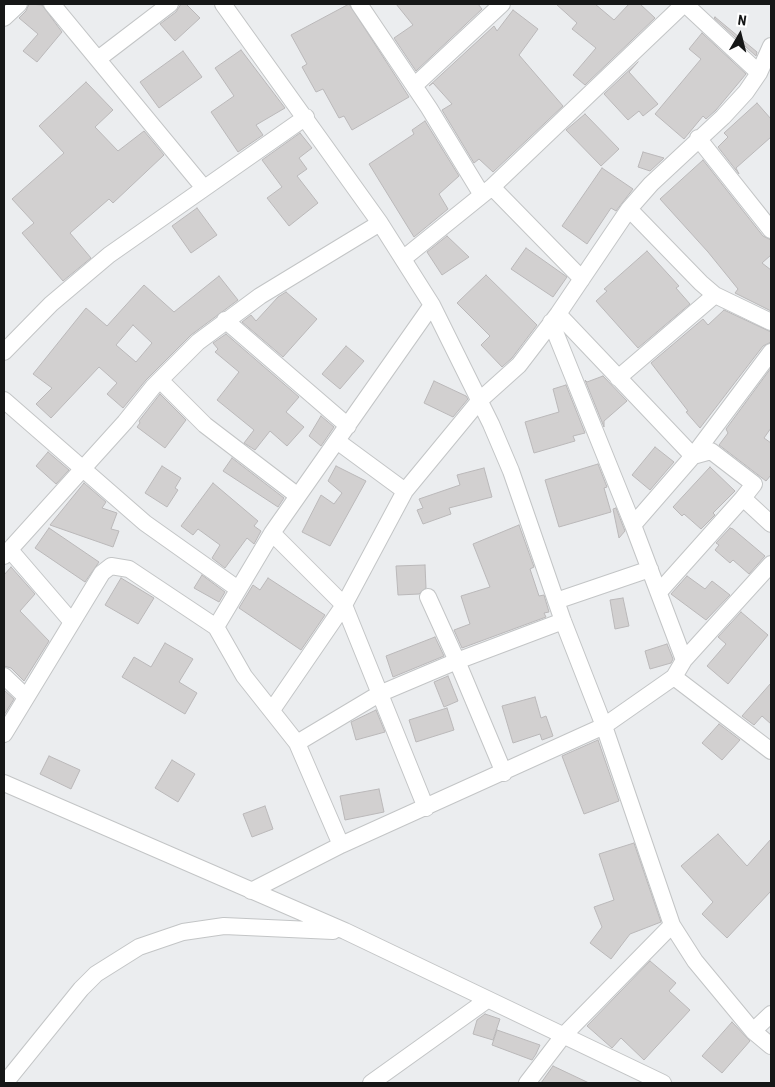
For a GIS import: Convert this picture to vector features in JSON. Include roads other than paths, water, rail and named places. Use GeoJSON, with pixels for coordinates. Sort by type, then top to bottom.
{"type":"FeatureCollection","features":[{"type":"Feature","properties":{"kind":"street"},"geometry":{"type":"LineString","coordinates":[[4,18],[19,4]]}},
{"type":"Feature","properties":{"kind":"street"},"geometry":{"type":"LineString","coordinates":[[52,4],[204,188]]}},
{"type":"Feature","properties":{"kind":"street"},"geometry":{"type":"LineString","coordinates":[[98,59],[170,4]]}},
{"type":"Feature","properties":{"kind":"street"},"geometry":{"type":"LineString","coordinates":[[223,4],[306,117],[380,223],[404,258],[432,305],[480,400],[510,471],[563,621],[604,726],[672,925],[695,961],[753,1031],[771,1046]]}},
{"type":"Feature","properties":{"kind":"street"},"geometry":{"type":"LineString","coordinates":[[359,4],[487,191],[582,279]]}},
{"type":"Feature","properties":{"kind":"street"},"geometry":{"type":"LineString","coordinates":[[414,86],[502,4]]}},
{"type":"Feature","properties":{"kind":"street"},"geometry":{"type":"LineString","coordinates":[[404,258],[487,191],[685,4],[759,72]]}},
{"type":"Feature","properties":{"kind":"street"},"geometry":{"type":"LineString","coordinates":[[272,710],[344,605],[405,491],[480,400],[519,365],[555,318],[629,209],[650,184],[735,104],[759,72],[771,46]]}},
{"type":"Feature","properties":{"kind":"street"},"geometry":{"type":"LineString","coordinates":[[4,352],[68,288],[109,255],[306,117]]}},
{"type":"Feature","properties":{"kind":"street"},"geometry":{"type":"LineString","coordinates":[[698,138],[771,230]]}},
{"type":"Feature","properties":{"kind":"street"},"geometry":{"type":"LineString","coordinates":[[629,209],[715,295],[771,322]]}},
{"type":"Feature","properties":{"kind":"street"},"geometry":{"type":"LineString","coordinates":[[72,622],[7,553],[179,359],[225,320],[260,296],[380,223]]}},
{"type":"Feature","properties":{"kind":"street"},"geometry":{"type":"LineString","coordinates":[[618,378],[715,295]]}},
{"type":"Feature","properties":{"kind":"street"},"geometry":{"type":"LineString","coordinates":[[216,627],[272,533],[432,305]]}},
{"type":"Feature","properties":{"kind":"street"},"geometry":{"type":"LineString","coordinates":[[555,318],[618,378],[693,456]]}},
{"type":"Feature","properties":{"kind":"street"},"geometry":{"type":"LineString","coordinates":[[555,318],[684,660]]}},
{"type":"Feature","properties":{"kind":"street"},"geometry":{"type":"LineString","coordinates":[[225,320],[348,426]]}},
{"type":"Feature","properties":{"kind":"street"},"geometry":{"type":"LineString","coordinates":[[633,525],[693,456],[771,352]]}},
{"type":"Feature","properties":{"kind":"street"},"geometry":{"type":"LineString","coordinates":[[160,380],[205,425],[298,496]]}},
{"type":"Feature","properties":{"kind":"street"},"geometry":{"type":"LineString","coordinates":[[4,400],[145,523],[238,589]]}},
{"type":"Feature","properties":{"kind":"street"},"geometry":{"type":"LineString","coordinates":[[337,441],[405,491]]}},
{"type":"Feature","properties":{"kind":"street"},"geometry":{"type":"LineString","coordinates":[[659,592],[754,484],[710,451],[693,456]]}},
{"type":"Feature","properties":{"kind":"street"},"geometry":{"type":"LineString","coordinates":[[742,498],[771,524]]}},
{"type":"Feature","properties":{"kind":"street"},"geometry":{"type":"LineString","coordinates":[[272,533],[344,605],[426,808]]}},
{"type":"Feature","properties":{"kind":"street"},"geometry":{"type":"LineString","coordinates":[[251,891],[341,845],[504,773],[604,726],[674,677],[684,660],[771,564]]}},
{"type":"Feature","properties":{"kind":"street"},"geometry":{"type":"LineString","coordinates":[[4,734],[106,568],[115,566],[135,571],[216,627],[244,676],[298,743],[341,845]]}},
{"type":"Feature","properties":{"kind":"street"},"geometry":{"type":"LineString","coordinates":[[556,602],[650,569]]}},
{"type":"Feature","properties":{"kind":"street"},"geometry":{"type":"LineString","coordinates":[[428,597],[504,773]]}},
{"type":"Feature","properties":{"kind":"street"},"geometry":{"type":"LineString","coordinates":[[298,743],[379,694],[457,661],[563,621]]}},
{"type":"Feature","properties":{"kind":"street"},"geometry":{"type":"LineString","coordinates":[[4,676],[26,697]]}},
{"type":"Feature","properties":{"kind":"street"},"geometry":{"type":"LineString","coordinates":[[674,677],[771,751]]}},
{"type":"Feature","properties":{"kind":"street"},"geometry":{"type":"LineString","coordinates":[[4,782],[345,931],[662,1083]]}},
{"type":"Feature","properties":{"kind":"street"},"geometry":{"type":"LineString","coordinates":[[527,1083],[563,1036],[672,925]]}},
{"type":"Feature","properties":{"kind":"street"},"geometry":{"type":"LineString","coordinates":[[5,1083],[81,989],[103,969],[139,947],[183,932],[224,926],[345,931]]}},
{"type":"Feature","properties":{"kind":"street"},"geometry":{"type":"LineString","coordinates":[[371,1083],[487,1000]]}},
{"type":"Feature","properties":{"kind":"street"},"geometry":{"type":"LineString","coordinates":[[753,1031],[771,1014]]}}]}
